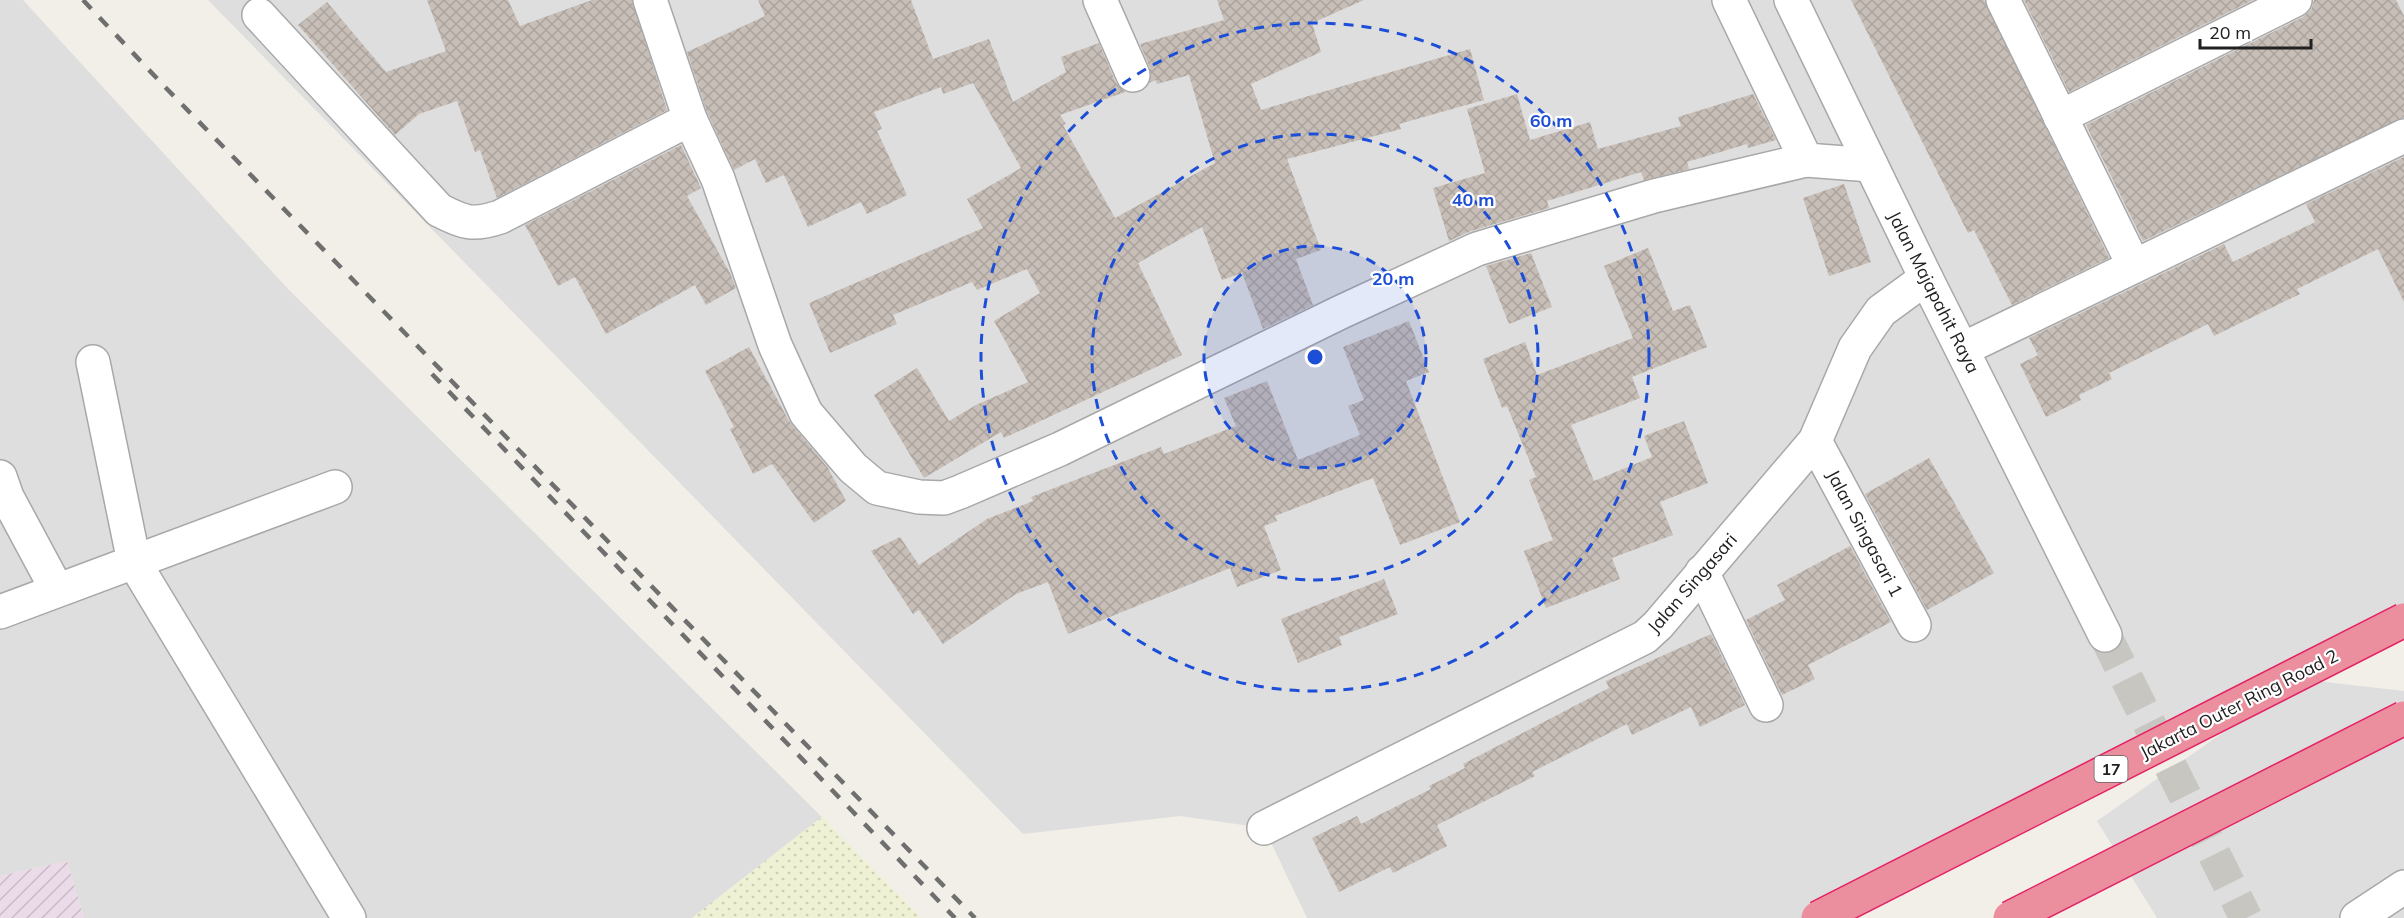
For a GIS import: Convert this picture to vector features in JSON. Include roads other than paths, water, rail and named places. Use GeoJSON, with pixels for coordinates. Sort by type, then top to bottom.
{"type":"FeatureCollection","features":[{"type":"Feature","properties":{"kind":"highway","name":"Jakarta Outer Ring Road 2"},"geometry":{"type":"LineString","coordinates":[[1818,918],[2404,620]]}},
{"type":"Feature","properties":{"kind":"highway"},"geometry":{"type":"LineString","coordinates":[[2010,918],[2404,718]]}},
{"type":"Feature","properties":{"kind":"street"},"geometry":{"type":"LineString","coordinates":[[650,0],[690,119],[718,178],[775,345],[806,413],[853,468],[877,488],[919,497],[944,498],[1060,449],[1341,312],[1477,249],[1654,196],[1806,160],[1871,165]]}},
{"type":"Feature","properties":{"kind":"street"},"geometry":{"type":"LineString","coordinates":[[1100,0],[1133,75]]}},
{"type":"Feature","properties":{"kind":"street"},"geometry":{"type":"LineString","coordinates":[[1729,0],[1806,160]]}},
{"type":"Feature","properties":{"kind":"street","name":"Jalan Majapahit Raya"},"geometry":{"type":"LineString","coordinates":[[1791,0],[1926,278],[2105,635]]}},
{"type":"Feature","properties":{"kind":"street"},"geometry":{"type":"LineString","coordinates":[[2003,0],[2134,266]]}},
{"type":"Feature","properties":{"kind":"street"},"geometry":{"type":"LineString","coordinates":[[2060,117],[2295,0]]}},
{"type":"Feature","properties":{"kind":"street"},"geometry":{"type":"LineString","coordinates":[[259,15],[439,210],[462,222],[481,223],[500,217],[690,119]]}},
{"type":"Feature","properties":{"kind":"street"},"geometry":{"type":"LineString","coordinates":[[1963,349],[2404,136]]}},
{"type":"Feature","properties":{"kind":"street","name":"Jalan Singasari"},"geometry":{"type":"LineString","coordinates":[[1264,828],[1645,637],[1658,625],[1815,441],[1855,348],[1881,311],[1926,278]]}},
{"type":"Feature","properties":{"kind":"street"},"geometry":{"type":"LineString","coordinates":[[93,362],[134,562],[349,918]]}},
{"type":"Feature","properties":{"kind":"street","name":"Jalan Singasari 1"},"geometry":{"type":"LineString","coordinates":[[1815,441],[1914,625]]}},
{"type":"Feature","properties":{"kind":"street"},"geometry":{"type":"LineString","coordinates":[[0,477],[7,497],[57,590]]}},
{"type":"Feature","properties":{"kind":"street"},"geometry":{"type":"LineString","coordinates":[[0,612],[335,487]]}},
{"type":"Feature","properties":{"kind":"street"},"geometry":{"type":"LineString","coordinates":[[1702,572],[1766,705]]}},
{"type":"Feature","properties":{"kind":"street"},"geometry":{"type":"LineString","coordinates":[[2357,918],[2404,887]]}},
{"type":"Feature","properties":{"kind":"tunnel"},"geometry":{"type":"LineString","coordinates":[[2105,635],[2246,918]]}},
{"type":"Feature","properties":{"kind":"railway"},"geometry":{"type":"LineString","coordinates":[[83,0],[975,918]]}},
{"type":"Feature","properties":{"kind":"railway"},"geometry":{"type":"LineString","coordinates":[[432,374],[955,918]]}}]}
